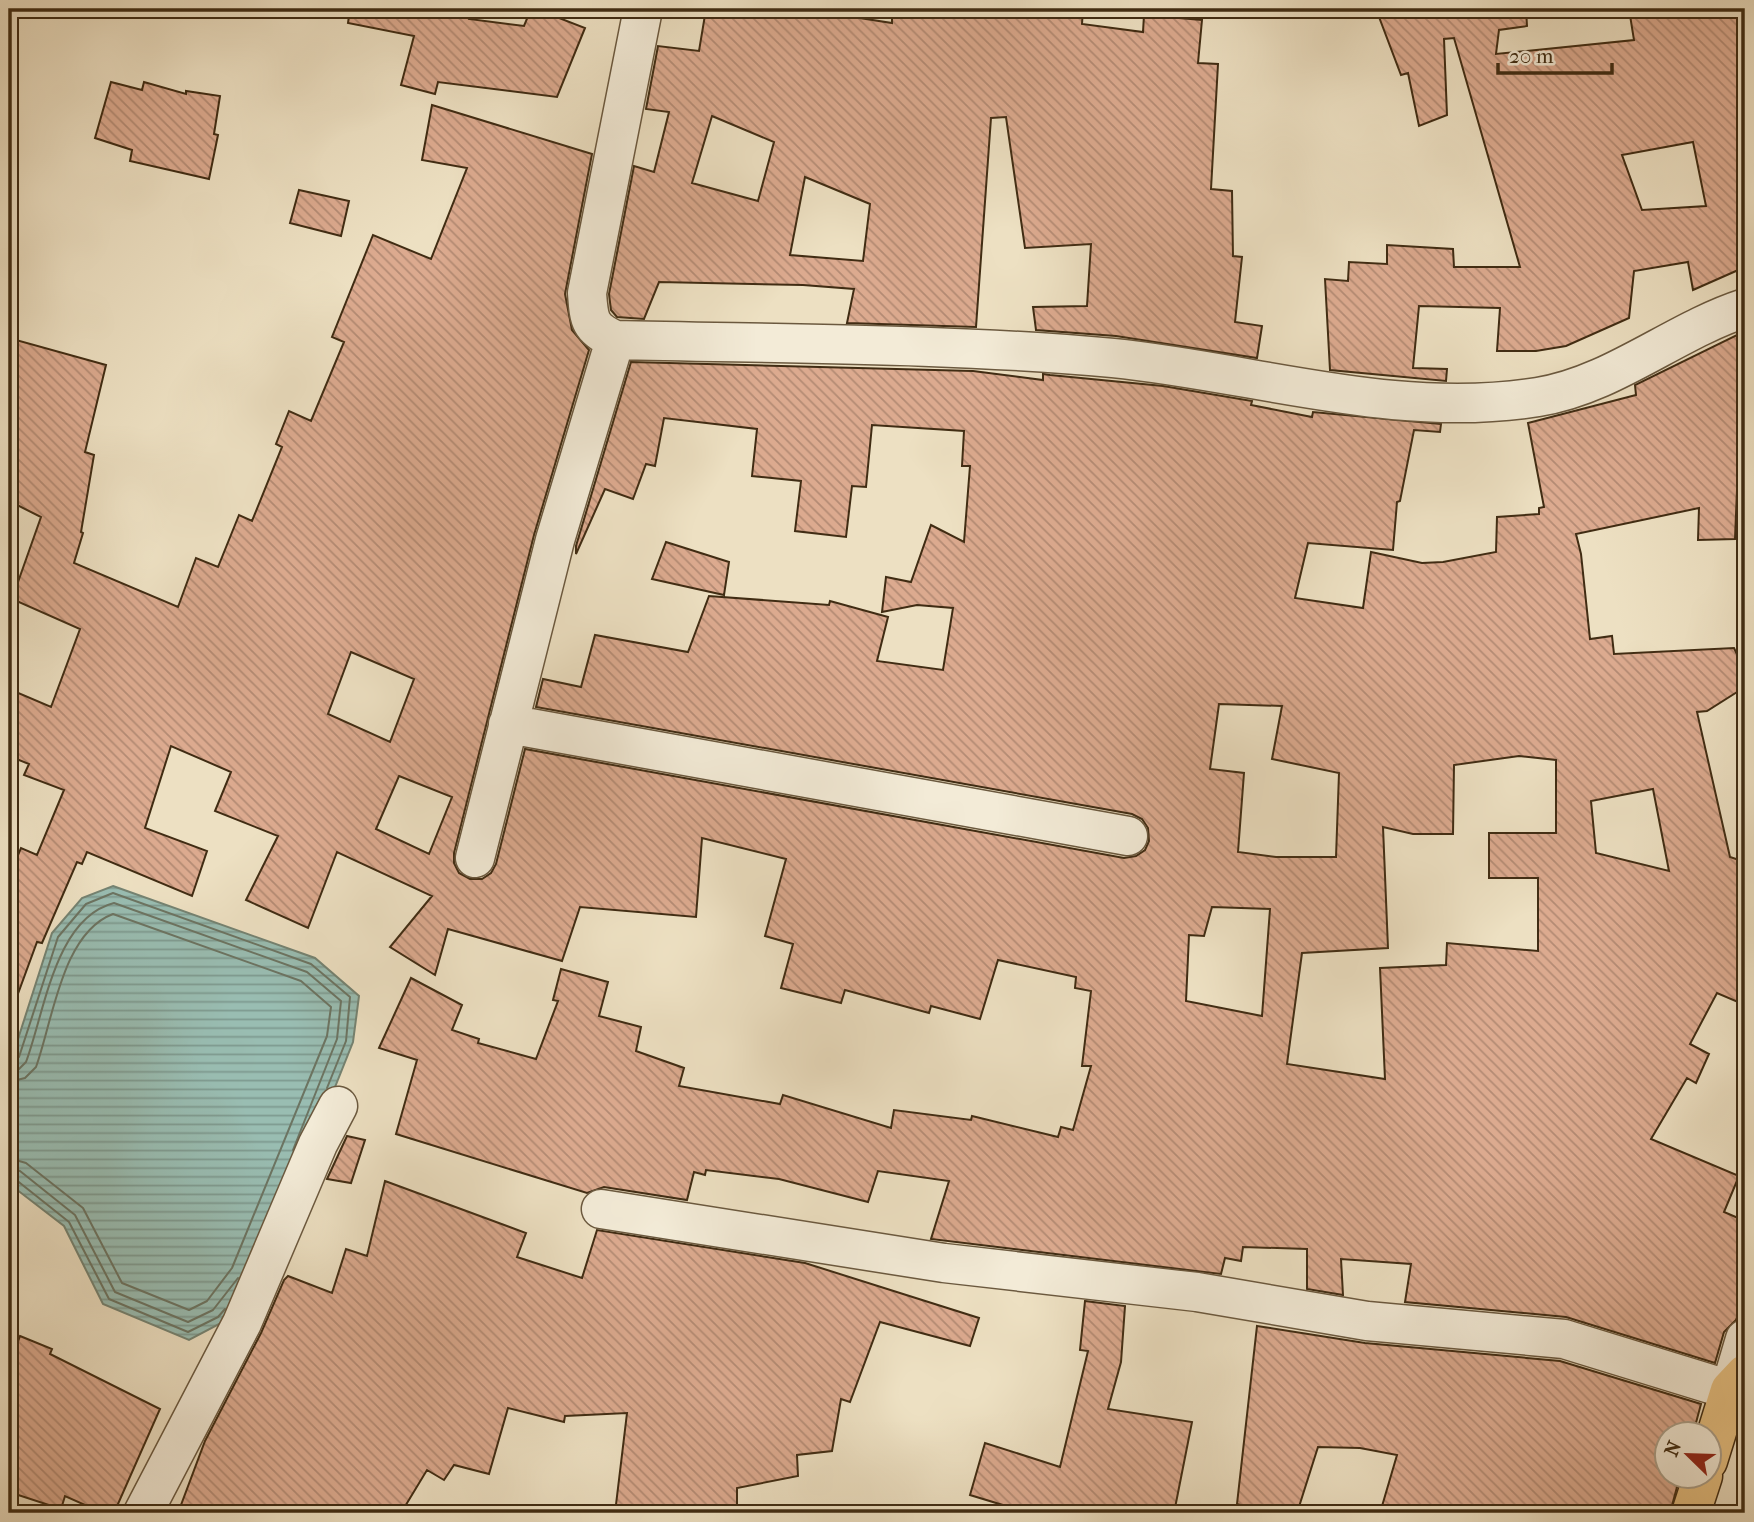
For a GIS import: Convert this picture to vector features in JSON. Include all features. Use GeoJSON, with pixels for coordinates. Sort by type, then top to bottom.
{"type":"FeatureCollection","features":[{"type":"Feature","properties":{"kind":"main road"},"geometry":{"type":"LineString","coordinates":[[1722,1424],[1737,1382]]}},
{"type":"Feature","properties":{"kind":"main road"},"geometry":{"type":"LineString","coordinates":[[1691,1513],[1698,1490]]}},
{"type":"Feature","properties":{"kind":"street"},"geometry":{"type":"LineString","coordinates":[[643,9],[587,293],[589,318],[598,332],[615,340],[927,347],[1115,359],[1347,395],[1473,405],[1542,397],[1609,373],[1709,320],[1745,309]]}},
{"type":"Feature","properties":{"kind":"street"},"geometry":{"type":"LineString","coordinates":[[475,858],[555,541],[615,340]]}},
{"type":"Feature","properties":{"kind":"street"},"geometry":{"type":"LineString","coordinates":[[508,724],[1128,836]]}},
{"type":"Feature","properties":{"kind":"street"},"geometry":{"type":"LineString","coordinates":[[143,1513],[242,1323],[318,1144],[338,1106]]}},
{"type":"Feature","properties":{"kind":"street"},"geometry":{"type":"LineString","coordinates":[[601,1209],[944,1263],[1197,1292],[1367,1321],[1564,1339],[1737,1382],[1745,1339]]}},
{"type":"Feature","properties":{"kind":"water"},"geometry":{"type":"Polygon","coordinates":[[[113,886],[315,958],[359,996],[353,1042],[285,1212],[223,1322],[189,1340],[103,1304],[64,1226],[12,1186],[9,1178],[9,1067],[52,933],[82,898],[113,886]]]}},
{"type":"Feature","properties":{"kind":"building"},"geometry":{"type":"Polygon","coordinates":[[[350,9],[471,9],[469,19],[524,26],[531,9],[536,9],[585,28],[557,97],[438,82],[435,94],[401,85],[414,36],[348,23],[350,9]]]}},
{"type":"Feature","properties":{"kind":"building"},"geometry":{"type":"Polygon","coordinates":[[[706,9],[802,9],[892,23],[892,9],[1083,9],[1082,24],[1143,32],[1144,15],[1202,20],[1198,63],[1218,64],[1211,189],[1232,191],[1233,256],[1242,257],[1235,322],[1262,326],[1257,358],[1116,336],[1036,330],[1033,307],[1087,306],[1091,244],[1025,248],[1006,117],[991,118],[976,327],[847,323],[854,289],[803,285],[659,282],[644,319],[617,317],[611,310],[609,294],[634,166],[654,172],[669,112],[646,109],[658,46],[699,51],[706,9]],[[712,116],[692,183],[758,201],[774,142],[712,116]],[[805,177],[790,255],[863,261],[870,204],[805,177]]]}},
{"type":"Feature","properties":{"kind":"building"},"geometry":{"type":"Polygon","coordinates":[[[1376,9],[1526,9],[1527,26],[1499,30],[1496,54],[1634,40],[1629,9],[1745,9],[1745,267],[1693,290],[1688,262],[1634,271],[1629,318],[1566,346],[1536,351],[1497,351],[1500,308],[1419,306],[1413,368],[1447,369],[1446,381],[1330,370],[1325,279],[1348,281],[1349,262],[1387,264],[1387,245],[1453,249],[1454,267],[1520,267],[1454,38],[1444,39],[1447,115],[1419,126],[1408,73],[1401,75],[1376,9]],[[1693,142],[1622,155],[1642,210],[1706,206],[1693,142]]]}},
{"type":"Feature","properties":{"kind":"building"},"geometry":{"type":"Polygon","coordinates":[[[111,82],[142,90],[144,82],[186,94],[186,91],[220,96],[214,134],[218,135],[209,179],[130,161],[132,150],[95,138],[111,82]]]}},
{"type":"Feature","properties":{"kind":"building"},"geometry":{"type":"Polygon","coordinates":[[[432,105],[592,154],[565,294],[572,330],[589,350],[534,535],[454,853],[454,863],[459,873],[470,879],[482,879],[491,873],[496,864],[525,749],[1124,858],[1136,856],[1145,850],[1149,841],[1148,828],[1142,819],[1132,814],[536,707],[543,679],[581,687],[595,635],[688,652],[709,596],[829,605],[830,601],[888,617],[877,661],[943,670],[953,608],[917,605],[882,612],[886,577],[911,582],[931,525],[964,542],[970,466],[962,466],[964,431],[872,425],[866,487],[852,486],[846,537],[795,531],[801,481],[752,476],[757,429],[664,418],[655,466],[646,464],[633,499],[605,489],[576,554],[576,546],[631,362],[973,371],[1043,380],[1043,374],[1163,386],[1252,401],[1251,405],[1312,417],[1313,412],[1441,424],[1440,432],[1414,430],[1400,501],[1397,502],[1393,550],[1308,543],[1295,598],[1363,608],[1371,552],[1422,563],[1496,552],[1497,517],[1539,514],[1539,508],[1544,507],[1528,423],[1636,395],[1635,385],[1745,331],[1745,465],[1738,466],[1735,539],[1698,540],[1699,508],[1576,534],[1581,554],[1590,639],[1612,636],[1614,654],[1734,648],[1745,671],[1745,687],[1707,711],[1697,712],[1730,857],[1745,862],[1745,1005],[1717,993],[1690,1044],[1709,1054],[1696,1083],[1687,1078],[1651,1139],[1739,1176],[1724,1212],[1745,1221],[1745,1298],[1736,1320],[1724,1332],[1715,1363],[1566,1317],[1405,1302],[1411,1264],[1341,1259],[1343,1295],[1307,1289],[1307,1249],[1243,1247],[1241,1261],[1225,1258],[1221,1274],[931,1239],[949,1181],[878,1171],[868,1202],[779,1179],[706,1170],[705,1175],[694,1172],[687,1200],[604,1187],[587,1193],[396,1134],[417,1060],[379,1048],[411,978],[462,1005],[452,1030],[479,1039],[478,1043],[536,1059],[558,1001],[553,1000],[561,969],[608,982],[599,1016],[641,1027],[636,1051],[684,1068],[679,1086],[780,1104],[783,1095],[891,1128],[894,1110],[971,1120],[972,1116],[1058,1137],[1061,1127],[1073,1130],[1091,1066],[1082,1066],[1091,991],[1075,988],[1076,977],[998,960],[980,1019],[931,1006],[929,1013],[845,990],[841,1003],[781,988],[793,944],[765,936],[786,859],[702,838],[696,917],[580,907],[562,961],[448,929],[435,975],[390,947],[432,896],[337,852],[308,928],[246,900],[278,836],[215,811],[231,772],[171,746],[145,828],[207,851],[192,896],[87,852],[82,864],[77,862],[42,943],[37,942],[12,1010],[9,1009],[9,876],[21,848],[37,855],[64,790],[24,775],[29,764],[9,756],[9,689],[51,707],[80,629],[12,599],[41,517],[9,501],[9,338],[106,365],[85,452],[94,455],[81,532],[83,533],[74,563],[178,607],[196,558],[218,567],[239,515],[252,521],[282,447],[276,444],[289,411],[311,421],[344,342],[332,337],[373,235],[431,259],[467,168],[422,160],[432,105]],[[351,652],[328,714],[390,742],[414,679],[351,652]],[[1219,704],[1210,769],[1244,773],[1238,852],[1276,857],[1336,857],[1339,773],[1272,759],[1282,706],[1219,704]],[[1519,756],[1454,765],[1453,834],[1413,834],[1383,827],[1388,948],[1302,953],[1287,1064],[1385,1079],[1380,968],[1446,965],[1447,943],[1538,951],[1538,878],[1489,878],[1489,833],[1556,833],[1556,760],[1519,756]],[[399,776],[376,829],[429,854],[452,797],[399,776]],[[1653,789],[1591,801],[1596,853],[1669,871],[1653,789]],[[1212,907],[1204,936],[1189,935],[1186,1001],[1262,1016],[1270,909],[1212,907]]]}},
{"type":"Feature","properties":{"kind":"building"},"geometry":{"type":"Polygon","coordinates":[[[299,190],[349,201],[341,236],[290,223],[299,190]]]}},
{"type":"Feature","properties":{"kind":"building"},"geometry":{"type":"Polygon","coordinates":[[[666,542],[729,562],[724,595],[652,579],[666,542]]]}},
{"type":"Feature","properties":{"kind":"building"},"geometry":{"type":"Polygon","coordinates":[[[347,1136],[365,1140],[351,1183],[327,1179],[347,1136]]]}},
{"type":"Feature","properties":{"kind":"building"},"geometry":{"type":"Polygon","coordinates":[[[385,1181],[526,1233],[517,1257],[582,1278],[597,1230],[805,1263],[979,1318],[970,1346],[880,1322],[850,1402],[841,1399],[832,1451],[797,1455],[798,1476],[737,1488],[737,1511],[708,1509],[707,1513],[695,1513],[658,1506],[657,1513],[615,1513],[627,1413],[565,1416],[564,1422],[508,1408],[489,1474],[454,1465],[444,1480],[427,1470],[401,1513],[178,1513],[205,1441],[261,1333],[284,1280],[288,1276],[332,1293],[346,1249],[367,1256],[385,1181]]]}},
{"type":"Feature","properties":{"kind":"building"},"geometry":{"type":"Polygon","coordinates":[[[1085,1301],[1125,1306],[1121,1362],[1108,1409],[1192,1422],[1174,1513],[1029,1513],[970,1495],[985,1443],[1060,1467],[1088,1351],[1080,1350],[1085,1301]]]}},
{"type":"Feature","properties":{"kind":"building"},"geometry":{"type":"Polygon","coordinates":[[[1257,1326],[1365,1343],[1560,1361],[1701,1404],[1697,1420],[1652,1420],[1652,1490],[1676,1490],[1670,1513],[1380,1513],[1397,1455],[1360,1448],[1318,1447],[1297,1513],[1268,1513],[1237,1504],[1257,1326]]]}},
{"type":"Feature","properties":{"kind":"building"},"geometry":{"type":"Polygon","coordinates":[[[20,1336],[52,1349],[50,1354],[160,1409],[114,1513],[103,1513],[65,1496],[61,1509],[9,1492],[9,1343],[16,1347],[20,1336]]]}}]}
